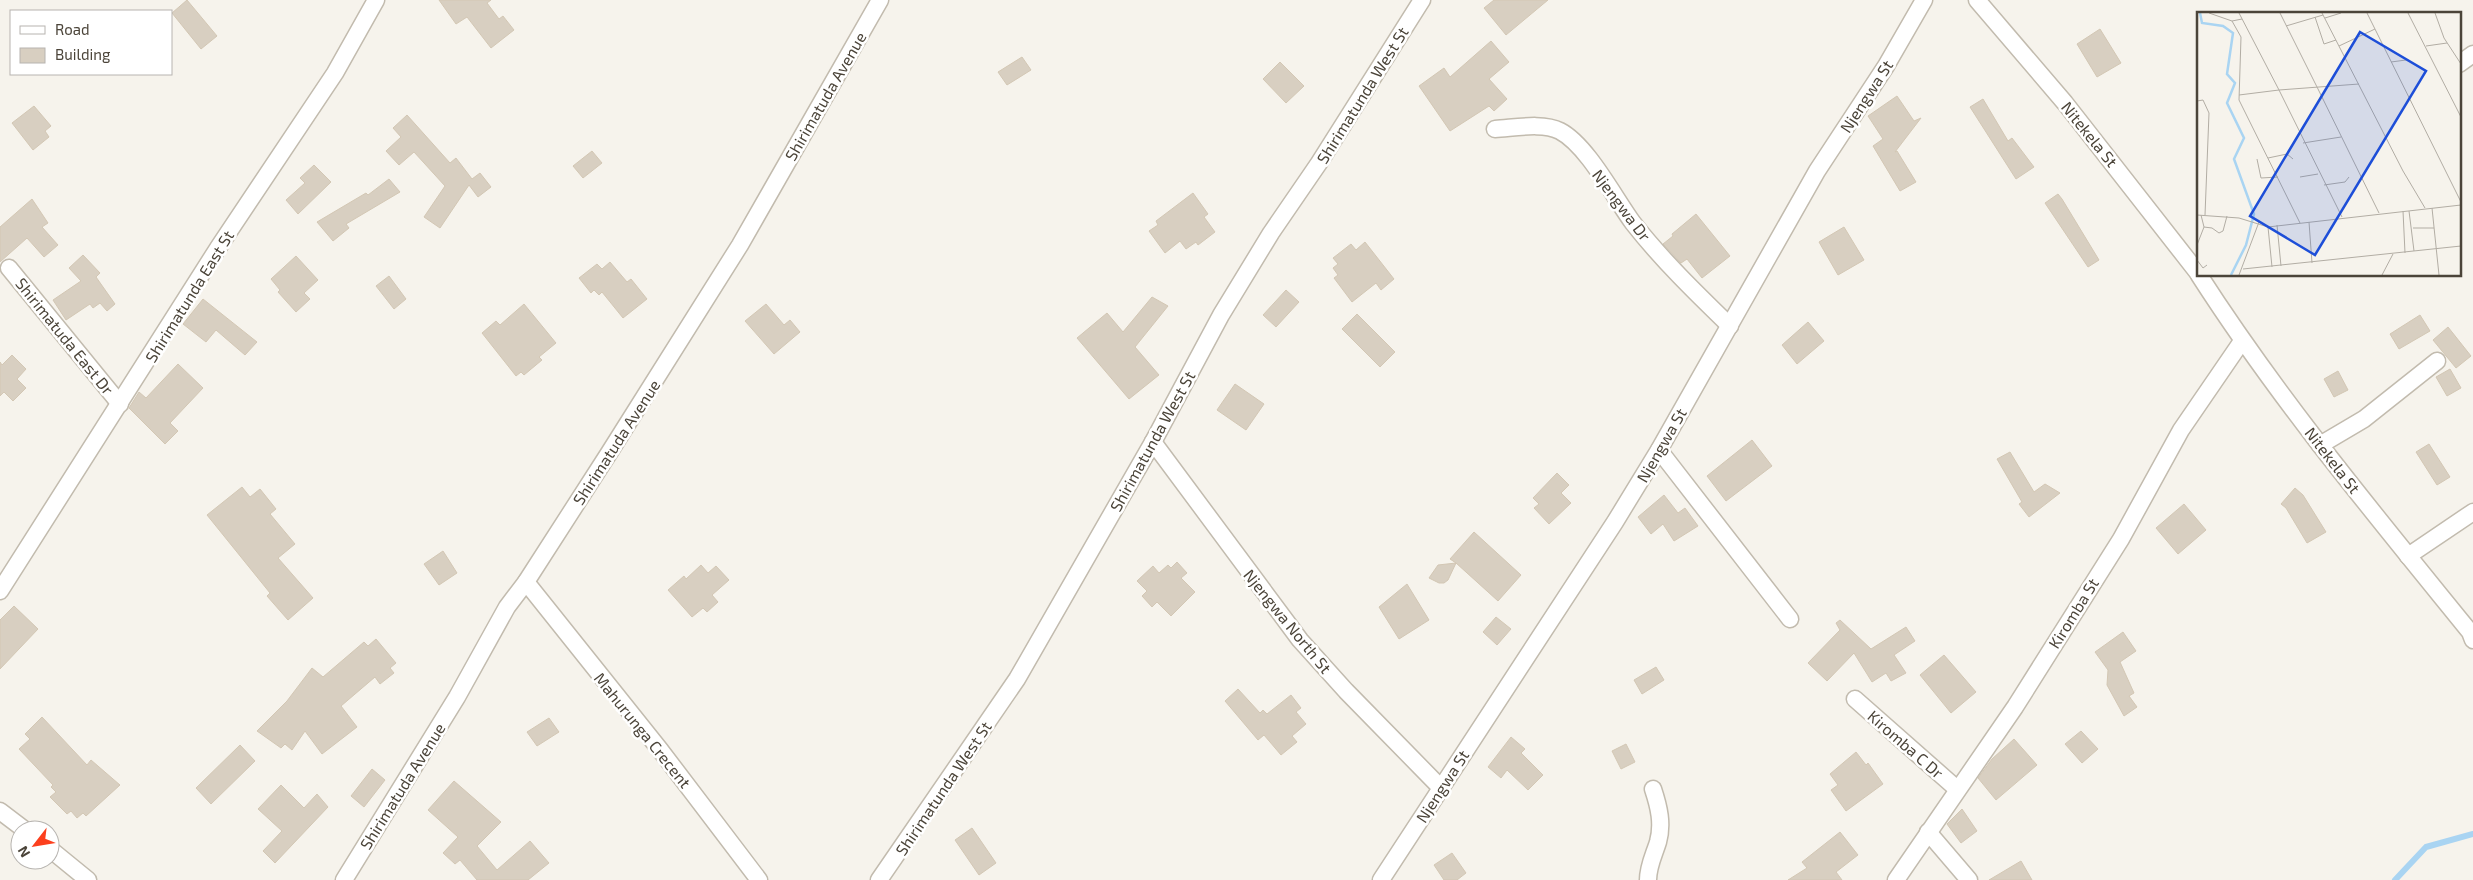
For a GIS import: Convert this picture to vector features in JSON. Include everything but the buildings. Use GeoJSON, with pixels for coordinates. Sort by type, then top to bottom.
{"type":"FeatureCollection","features":[{"type":"Feature","properties":{"kind":"street","name":"Shirimatunda East St"},"geometry":{"type":"LineString","coordinates":[[0,591],[218,248],[335,73],[376,0]]}},
{"type":"Feature","properties":{"kind":"street","name":"Shirimatuda Avenue"},"geometry":{"type":"LineString","coordinates":[[344,880],[457,697],[507,607],[526,582],[740,245],[880,0]]}},
{"type":"Feature","properties":{"kind":"street","name":"Shirimatunda West St"},"geometry":{"type":"LineString","coordinates":[[879,880],[1017,679],[1153,442],[1221,315],[1271,233],[1319,163],[1422,0]]}},
{"type":"Feature","properties":{"kind":"street","name":"Njengwa St"},"geometry":{"type":"LineString","coordinates":[[1381,880],[1440,787],[1524,664],[1659,450],[1817,170],[1886,66],[1924,0]]}},
{"type":"Feature","properties":{"kind":"street","name":"Nitekela St"},"geometry":{"type":"LineString","coordinates":[[1977,0],[2065,103],[2197,267]]}},
{"type":"Feature","properties":{"kind":"street"},"geometry":{"type":"LineString","coordinates":[[2460,63],[2473,54]]}},
{"type":"Feature","properties":{"kind":"street","name":"Njengwa Dr"},"geometry":{"type":"LineString","coordinates":[[1495,129],[1540,127],[1558,130],[1573,139],[1633,223],[1675,273],[1730,326]]}},
{"type":"Feature","properties":{"kind":"street","name":"Shirimatuda East Dr"},"geometry":{"type":"LineString","coordinates":[[9,268],[120,404]]}},
{"type":"Feature","properties":{"kind":"street","name":"Nitekela St"},"geometry":{"type":"LineString","coordinates":[[2202,276],[2242,341],[2320,445],[2472,634]]}},
{"type":"Feature","properties":{"kind":"street","name":"Kiromba St"},"geometry":{"type":"LineString","coordinates":[[1896,880],[2015,707],[2121,539],[2181,430],[2242,341]]}},
{"type":"Feature","properties":{"kind":"street"},"geometry":{"type":"LineString","coordinates":[[2320,445],[2364,419],[2437,361]]}},
{"type":"Feature","properties":{"kind":"street","name":"Njengwa North St"},"geometry":{"type":"LineString","coordinates":[[1153,442],[1300,640],[1346,691],[1440,787]]}},
{"type":"Feature","properties":{"kind":"street"},"geometry":{"type":"LineString","coordinates":[[1659,450],[1790,619]]}},
{"type":"Feature","properties":{"kind":"street"},"geometry":{"type":"LineString","coordinates":[[2408,556],[2473,512]]}},
{"type":"Feature","properties":{"kind":"street","name":"Mahurunga Crecent"},"geometry":{"type":"LineString","coordinates":[[526,582],[661,751],[759,880]]}},
{"type":"Feature","properties":{"kind":"street","name":"Kiromba C Dr"},"geometry":{"type":"LineString","coordinates":[[1855,699],[1957,789]]}},
{"type":"Feature","properties":{"kind":"street"},"geometry":{"type":"LineString","coordinates":[[1648,880],[1648,870],[1658,841],[1661,825],[1660,810],[1653,789]]}},
{"type":"Feature","properties":{"kind":"street"},"geometry":{"type":"LineString","coordinates":[[0,811],[12,820]]}},
{"type":"Feature","properties":{"kind":"street"},"geometry":{"type":"LineString","coordinates":[[1928,832],[1969,880]]}},
{"type":"Feature","properties":{"kind":"street"},"geometry":{"type":"LineString","coordinates":[[60,857],[88,880]]}},
{"type":"Feature","properties":{"kind":"waterway"},"geometry":{"type":"LineString","coordinates":[[2395,880],[2426,847],[2473,834]]}}]}
